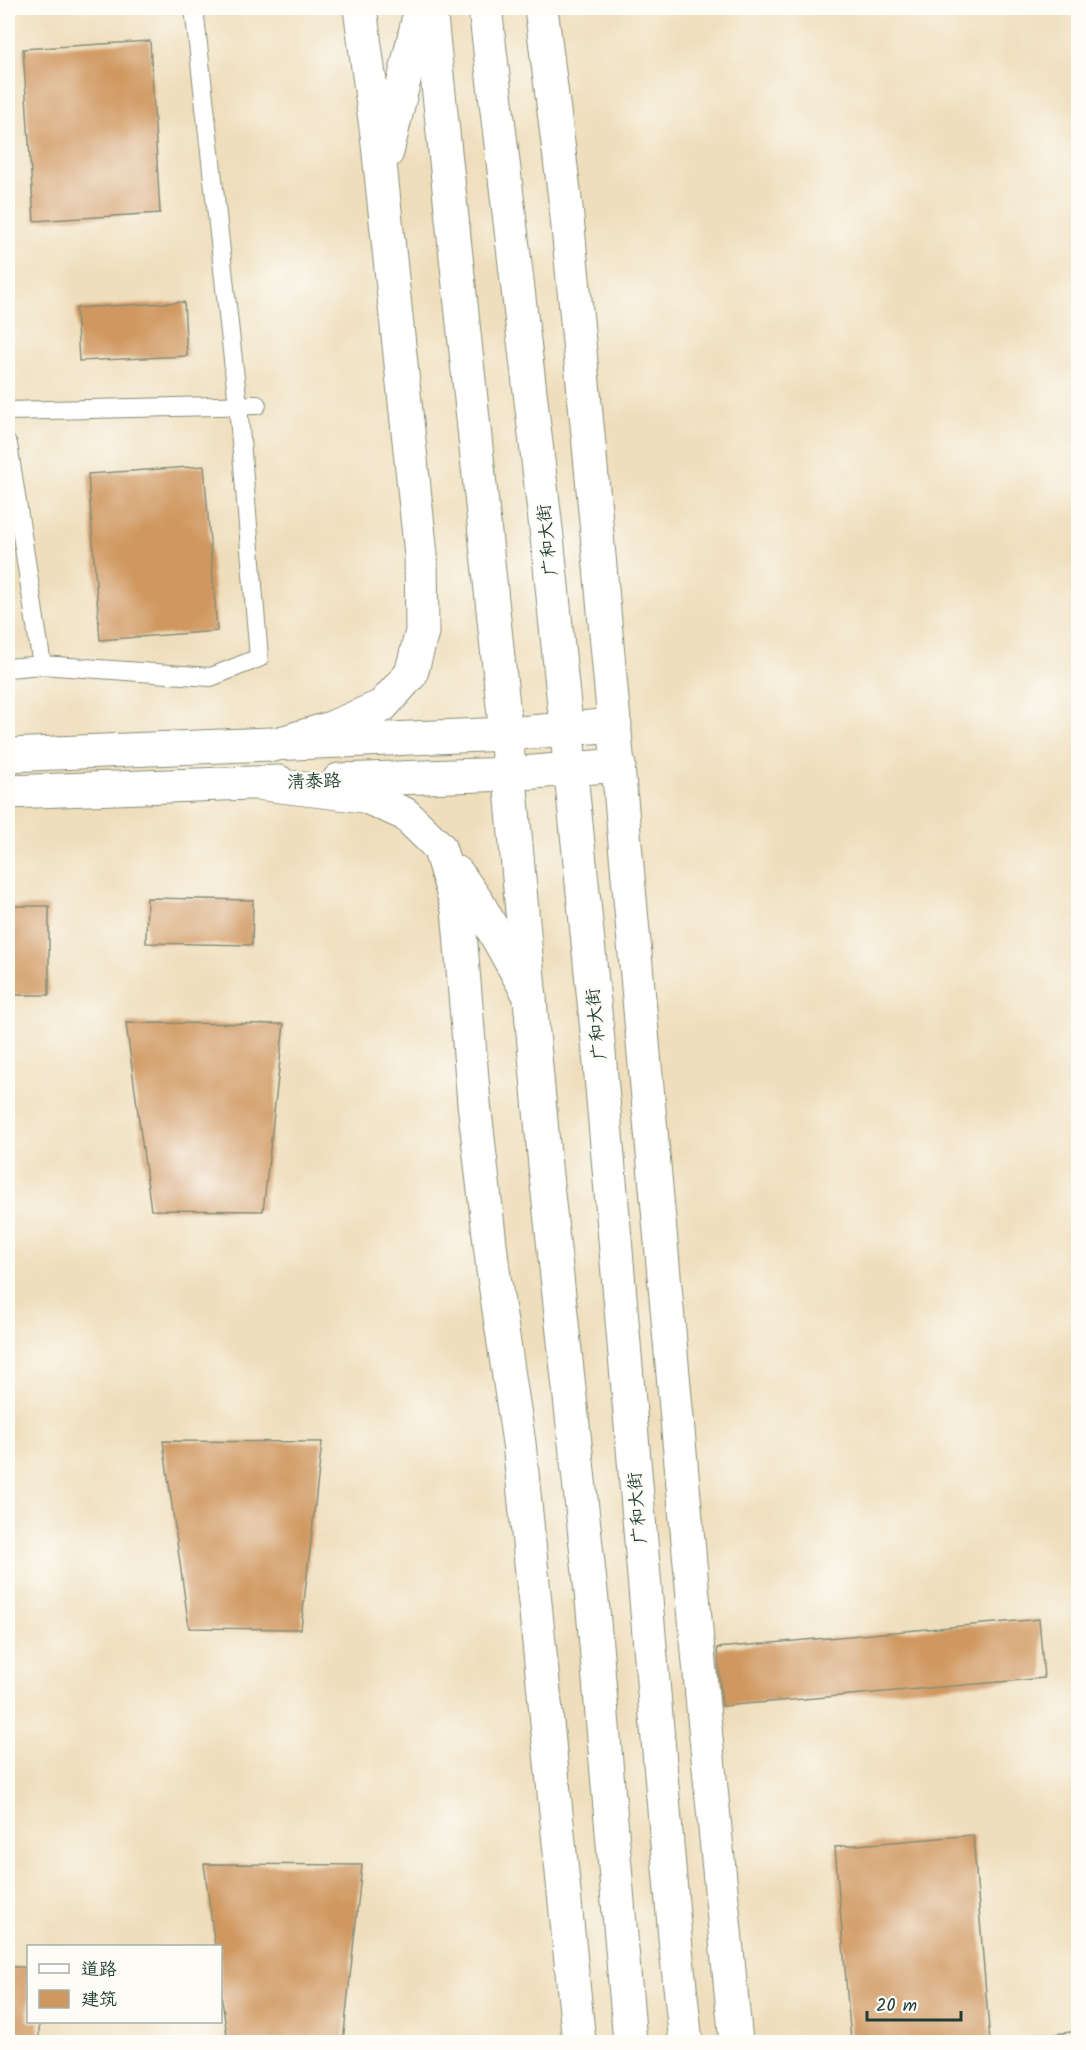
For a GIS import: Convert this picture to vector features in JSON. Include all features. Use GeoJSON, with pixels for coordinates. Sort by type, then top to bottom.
{"type":"FeatureCollection","features":[{"type":"Feature","properties":{"kind":"street"},"geometry":{"type":"LineString","coordinates":[[274,745],[332,728],[382,706],[411,674],[422,632],[421,555],[382,176],[360,8]]}},
{"type":"Feature","properties":{"kind":"street"},"geometry":{"type":"LineString","coordinates":[[382,176],[421,8]]}},
{"type":"Feature","properties":{"kind":"street"},"geometry":{"type":"LineString","coordinates":[[430,8],[510,774],[545,1166],[593,1610],[630,2043]]}},
{"type":"Feature","properties":{"kind":"street","name":"广和大街"},"geometry":{"type":"LineString","coordinates":[[485,8],[547,537],[598,1041],[669,1878],[686,2043]]}},
{"type":"Feature","properties":{"kind":"street"},"geometry":{"type":"LineString","coordinates":[[541,8],[566,207],[619,765],[704,1718],[736,2043]]}},
{"type":"Feature","properties":{"kind":"street"},"geometry":{"type":"LineString","coordinates":[[8,754],[506,734],[615,725]]}},
{"type":"Feature","properties":{"kind":"street","name":"清泰路"},"geometry":{"type":"LineString","coordinates":[[8,792],[510,774],[619,765]]}},
{"type":"Feature","properties":{"kind":"street"},"geometry":{"type":"LineString","coordinates":[[256,783],[364,796],[405,814],[439,847],[478,903],[530,996]]}},
{"type":"Feature","properties":{"kind":"street"},"geometry":{"type":"LineString","coordinates":[[439,847],[459,909],[474,1103],[493,1270],[519,1443],[579,2043]]}},
{"type":"Feature","properties":{"kind":"lane"},"geometry":{"type":"LineString","coordinates":[[8,668],[42,665],[211,677],[259,658],[238,405],[194,8]]}},
{"type":"Feature","properties":{"kind":"lane"},"geometry":{"type":"LineString","coordinates":[[8,411],[257,405]]}},
{"type":"Feature","properties":{"kind":"lane"},"geometry":{"type":"LineString","coordinates":[[8,444],[42,665]]}},
{"type":"Feature","properties":{"kind":"building"},"geometry":{"type":"Polygon","coordinates":[[[150,41],[160,213],[34,221],[23,49],[150,41]]]}},
{"type":"Feature","properties":{"kind":"building"},"geometry":{"type":"Polygon","coordinates":[[[184,302],[187,356],[79,361],[76,308],[184,302]]]}},
{"type":"Feature","properties":{"kind":"building"},"geometry":{"type":"Polygon","coordinates":[[[204,466],[217,631],[100,640],[88,474],[204,466]]]}},
{"type":"Feature","properties":{"kind":"building"},"geometry":{"type":"Polygon","coordinates":[[[147,898],[253,900],[252,945],[146,943],[147,898]]]}},
{"type":"Feature","properties":{"kind":"building"},"geometry":{"type":"Polygon","coordinates":[[[8,906],[49,906],[49,995],[8,995],[8,906]]]}},
{"type":"Feature","properties":{"kind":"building"},"geometry":{"type":"Polygon","coordinates":[[[126,1023],[284,1024],[263,1211],[151,1210],[126,1023]]]}},
{"type":"Feature","properties":{"kind":"building"},"geometry":{"type":"Polygon","coordinates":[[[163,1441],[322,1442],[301,1629],[189,1628],[163,1441]]]}},
{"type":"Feature","properties":{"kind":"building"},"geometry":{"type":"Polygon","coordinates":[[[1039,1619],[1044,1678],[722,1706],[717,1648],[1039,1619]]]}},
{"type":"Feature","properties":{"kind":"building"},"geometry":{"type":"Polygon","coordinates":[[[973,1835],[990,2042],[851,2042],[835,1847],[973,1835]]]}},
{"type":"Feature","properties":{"kind":"building"},"geometry":{"type":"Polygon","coordinates":[[[204,1864],[362,1865],[343,2042],[228,2042],[222,2000],[222,1945],[215,1945],[204,1864]]]}},
{"type":"Feature","properties":{"kind":"building"},"geometry":{"type":"Polygon","coordinates":[[[8,1967],[27,1967],[27,2023],[39,2023],[39,2042],[8,2042],[8,1967]]]}},
{"type":"Feature","properties":{"kind":"building"},"geometry":{"type":"Polygon","coordinates":[[[1078,2031],[1078,2042],[1032,2042],[1031,2037],[1078,2031]]]}}]}
